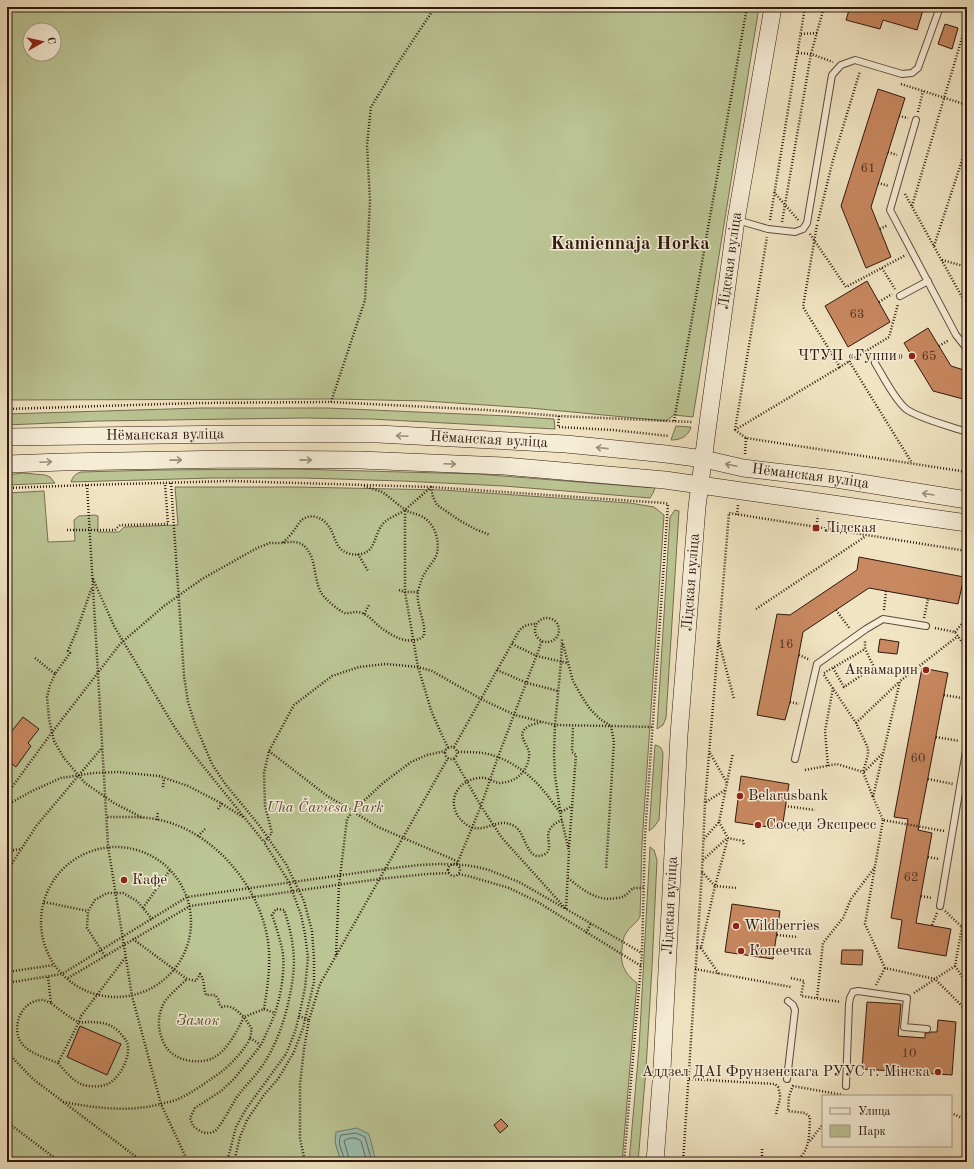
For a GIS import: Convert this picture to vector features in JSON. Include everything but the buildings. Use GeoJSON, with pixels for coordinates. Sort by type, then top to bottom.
{"type":"FeatureCollection","features":[{"type":"Feature","properties":{"kind":"main road","name":"Лідская вуліца"},"geometry":{"type":"LineString","coordinates":[[655,1162],[662,1069],[679,735],[697,514],[736,220],[773,7]]}},
{"type":"Feature","properties":{"kind":"main road","name":"Нёманская вуліца"},"geometry":{"type":"LineString","coordinates":[[7,437],[378,434],[566,444],[704,459],[743,468],[836,479],[967,500]]}},
{"type":"Feature","properties":{"kind":"main road","name":"Нёманская вуліца"},"geometry":{"type":"LineString","coordinates":[[7,464],[233,459],[360,460],[504,466],[665,480],[967,523]]}},
{"type":"Feature","properties":{"kind":"lane"},"geometry":{"type":"LineString","coordinates":[[736,220],[780,230],[795,232],[802,229],[807,223],[832,75],[841,65],[855,60],[902,74],[912,73],[918,68],[940,7]]}},
{"type":"Feature","properties":{"kind":"lane"},"geometry":{"type":"LineString","coordinates":[[916,120],[890,210],[956,335],[967,348]]}},
{"type":"Feature","properties":{"kind":"lane"},"geometry":{"type":"LineString","coordinates":[[900,296],[928,281]]}},
{"type":"Feature","properties":{"kind":"lane"},"geometry":{"type":"LineString","coordinates":[[875,363],[898,401],[907,409],[935,422],[967,432]]}},
{"type":"Feature","properties":{"kind":"lane"},"geometry":{"type":"LineString","coordinates":[[795,759],[817,664],[855,636],[883,619],[925,626]]}},
{"type":"Feature","properties":{"kind":"lane"},"geometry":{"type":"LineString","coordinates":[[940,906],[967,746]]}},
{"type":"Feature","properties":{"kind":"lane"},"geometry":{"type":"LineString","coordinates":[[846,1086],[850,998],[853,992],[858,991],[907,998],[904,1027],[927,1029]]}},
{"type":"Feature","properties":{"kind":"lane"},"geometry":{"type":"LineString","coordinates":[[787,1080],[795,1010],[793,1005],[788,1001]]}},
{"type":"Feature","properties":{"kind":"path"},"geometry":{"type":"LineString","coordinates":[[331,402],[365,300],[370,201],[367,144],[371,107],[435,7]]}},
{"type":"Feature","properties":{"kind":"path"},"geometry":{"type":"LineString","coordinates":[[674,421],[747,7]]}},
{"type":"Feature","properties":{"kind":"path"},"geometry":{"type":"LineString","coordinates":[[780,230],[811,54],[824,7]]}},
{"type":"Feature","properties":{"kind":"path"},"geometry":{"type":"LineString","coordinates":[[912,206],[967,21]]}},
{"type":"Feature","properties":{"kind":"path"},"geometry":{"type":"LineString","coordinates":[[801,34],[817,33]]}},
{"type":"Feature","properties":{"kind":"path"},"geometry":{"type":"LineString","coordinates":[[798,53],[811,54],[860,71],[833,160],[814,239],[803,307],[840,367]]}},
{"type":"Feature","properties":{"kind":"path"},"geometry":{"type":"LineString","coordinates":[[896,82],[967,105]]}},
{"type":"Feature","properties":{"kind":"path"},"geometry":{"type":"LineString","coordinates":[[916,120],[924,91]]}},
{"type":"Feature","properties":{"kind":"path"},"geometry":{"type":"LineString","coordinates":[[934,246],[967,145]]}},
{"type":"Feature","properties":{"kind":"path"},"geometry":{"type":"LineString","coordinates":[[897,182],[912,206],[967,306]]}},
{"type":"Feature","properties":{"kind":"path"},"geometry":{"type":"LineString","coordinates":[[774,192],[814,239],[846,286],[912,252]]}},
{"type":"Feature","properties":{"kind":"path"},"geometry":{"type":"LineString","coordinates":[[942,260],[967,267]]}},
{"type":"Feature","properties":{"kind":"path"},"geometry":{"type":"LineString","coordinates":[[879,302],[897,292],[882,268]]}},
{"type":"Feature","properties":{"kind":"path"},"geometry":{"type":"LineString","coordinates":[[900,296],[889,337],[735,430],[746,438],[967,472]]}},
{"type":"Feature","properties":{"kind":"path"},"geometry":{"type":"LineString","coordinates":[[849,361],[912,464]]}},
{"type":"Feature","properties":{"kind":"path"},"geometry":{"type":"LineString","coordinates":[[7,409],[196,403],[331,402],[488,410],[559,416],[692,422]]}},
{"type":"Feature","properties":{"kind":"path"},"geometry":{"type":"LineString","coordinates":[[559,416],[558,427],[613,430],[669,436]]}},
{"type":"Feature","properties":{"kind":"path"},"geometry":{"type":"LineString","coordinates":[[745,454],[746,438]]}},
{"type":"Feature","properties":{"kind":"path"},"geometry":{"type":"LineString","coordinates":[[7,488],[87,484],[231,481],[431,487],[668,504],[645,836],[642,953],[624,1162]]}},
{"type":"Feature","properties":{"kind":"path"},"geometry":{"type":"LineString","coordinates":[[67,530],[115,530],[120,525],[168,524],[165,483]]}},
{"type":"Feature","properties":{"kind":"path"},"geometry":{"type":"LineString","coordinates":[[171,483],[184,676],[188,702],[195,724],[210,758],[223,780],[259,824],[286,864],[304,902],[312,931],[314,982],[307,1019],[300,1084],[300,1138],[305,1162]]}},
{"type":"Feature","properties":{"kind":"path"},"geometry":{"type":"LineString","coordinates":[[87,484],[104,796],[108,846],[115,893],[132,996],[161,1104],[188,1162]]}},
{"type":"Feature","properties":{"kind":"path"},"geometry":{"type":"LineString","coordinates":[[7,794],[123,641],[164,606],[202,579],[257,548],[270,543],[298,542],[306,547],[312,557],[321,593],[328,601],[346,613],[357,611],[364,614],[392,635],[404,640],[413,641],[424,636],[425,629],[420,610],[418,592],[425,572],[437,554],[438,538],[430,522],[420,515],[405,510],[381,492],[360,485]]}},
{"type":"Feature","properties":{"kind":"path"},"geometry":{"type":"LineString","coordinates":[[284,542],[299,523],[305,518],[312,516],[324,520],[330,528],[339,547],[346,552],[362,554],[370,550],[382,525],[405,510],[431,487]]}},
{"type":"Feature","properties":{"kind":"path"},"geometry":{"type":"LineString","coordinates":[[431,487],[437,505],[469,526],[490,535]]}},
{"type":"Feature","properties":{"kind":"path"},"geometry":{"type":"LineString","coordinates":[[737,515],[739,504]]}},
{"type":"Feature","properties":{"kind":"path"},"geometry":{"type":"LineString","coordinates":[[405,510],[404,592],[418,667],[432,713],[448,748]]}},
{"type":"Feature","properties":{"kind":"path"},"geometry":{"type":"LineString","coordinates":[[822,1125],[809,1141],[803,1156],[796,1161],[683,1161],[702,872],[705,802],[729,514],[967,551]]}},
{"type":"Feature","properties":{"kind":"path"},"geometry":{"type":"LineString","coordinates":[[756,609],[866,536]]}},
{"type":"Feature","properties":{"kind":"path"},"geometry":{"type":"LineString","coordinates":[[358,554],[368,571]]}},
{"type":"Feature","properties":{"kind":"path"},"geometry":{"type":"LineString","coordinates":[[92,576],[114,626],[175,728],[194,756],[264,842],[289,882],[305,934],[308,958],[305,988],[295,1032],[286,1054],[246,1109],[236,1127],[227,1162]]}},
{"type":"Feature","properties":{"kind":"path"},"geometry":{"type":"LineString","coordinates":[[93,584],[68,651],[70,653],[55,674],[50,685],[48,697],[49,719],[52,733],[54,740],[64,758],[85,783],[114,803],[145,819]]}},
{"type":"Feature","properties":{"kind":"path"},"geometry":{"type":"LineString","coordinates":[[399,590],[404,592],[418,592]]}},
{"type":"Feature","properties":{"kind":"path"},"geometry":{"type":"LineString","coordinates":[[883,619],[886,591]]}},
{"type":"Feature","properties":{"kind":"path"},"geometry":{"type":"LineString","coordinates":[[925,626],[928,599]]}},
{"type":"Feature","properties":{"kind":"path"},"geometry":{"type":"LineString","coordinates":[[364,614],[369,605]]}},
{"type":"Feature","properties":{"kind":"path"},"geometry":{"type":"LineString","coordinates":[[836,610],[855,636]]}},
{"type":"Feature","properties":{"kind":"path"},"geometry":{"type":"LineString","coordinates":[[559,634],[550,642],[542,641],[535,632],[536,624],[542,618],[550,618],[559,626],[559,634],[562,638],[567,663],[573,681],[590,709],[600,719],[611,726],[614,742],[606,868]]}},
{"type":"Feature","properties":{"kind":"path"},"geometry":{"type":"LineString","coordinates":[[955,632],[967,618]]}},
{"type":"Feature","properties":{"kind":"path"},"geometry":{"type":"LineString","coordinates":[[454,747],[522,627],[529,624],[536,624]]}},
{"type":"Feature","properties":{"kind":"path"},"geometry":{"type":"LineString","coordinates":[[833,668],[844,687],[874,667],[865,649],[866,629]]}},
{"type":"Feature","properties":{"kind":"path"},"geometry":{"type":"LineString","coordinates":[[940,629],[955,632],[967,649]]}},
{"type":"Feature","properties":{"kind":"path"},"geometry":{"type":"LineString","coordinates":[[856,723],[900,681],[958,636]]}},
{"type":"Feature","properties":{"kind":"path"},"geometry":{"type":"LineString","coordinates":[[562,638],[554,755],[555,776],[560,812],[569,851]]}},
{"type":"Feature","properties":{"kind":"path"},"geometry":{"type":"LineString","coordinates":[[718,640],[734,699]]}},
{"type":"Feature","properties":{"kind":"path"},"geometry":{"type":"LineString","coordinates":[[457,863],[481,806],[542,641]]}},
{"type":"Feature","properties":{"kind":"path"},"geometry":{"type":"LineString","coordinates":[[512,644],[537,656],[567,663]]}},
{"type":"Feature","properties":{"kind":"path"},"geometry":{"type":"LineString","coordinates":[[824,674],[865,649]]}},
{"type":"Feature","properties":{"kind":"path"},"geometry":{"type":"LineString","coordinates":[[35,658],[55,674]]}},
{"type":"Feature","properties":{"kind":"path"},"geometry":{"type":"LineString","coordinates":[[264,842],[272,833],[265,806],[264,773],[269,751],[294,705],[332,676],[359,667],[386,664],[418,667],[432,671],[481,699],[515,714],[555,725],[653,727]]}},
{"type":"Feature","properties":{"kind":"path"},"geometry":{"type":"LineString","coordinates":[[817,664],[856,723],[868,748],[868,755],[863,772],[883,820],[865,924],[885,968]]}},
{"type":"Feature","properties":{"kind":"path"},"geometry":{"type":"LineString","coordinates":[[497,670],[527,683],[558,691]]}},
{"type":"Feature","properties":{"kind":"path"},"geometry":{"type":"LineString","coordinates":[[873,797],[900,681]]}},
{"type":"Feature","properties":{"kind":"path"},"geometry":{"type":"LineString","coordinates":[[828,766],[825,731],[833,687]]}},
{"type":"Feature","properties":{"kind":"path"},"geometry":{"type":"LineString","coordinates":[[944,695],[967,699]]}},
{"type":"Feature","properties":{"kind":"path"},"geometry":{"type":"LineString","coordinates":[[542,722],[530,725],[525,729],[522,735],[523,742],[529,752],[529,760],[523,771],[516,779],[500,783],[485,778],[479,778],[461,785],[454,802],[455,812],[461,821],[472,828],[482,829],[505,822],[512,824],[518,828],[522,834],[530,853],[536,856],[542,856],[547,852],[549,848],[548,834],[550,828],[554,823],[562,820]]}},
{"type":"Feature","properties":{"kind":"path"},"geometry":{"type":"LineString","coordinates":[[566,909],[576,755],[572,752],[573,726]]}},
{"type":"Feature","properties":{"kind":"path"},"geometry":{"type":"LineString","coordinates":[[936,737],[959,741]]}},
{"type":"Feature","properties":{"kind":"path"},"geometry":{"type":"LineString","coordinates":[[336,955],[339,885],[347,819],[353,811],[383,783],[411,762],[427,755],[445,751],[448,748],[454,747]]}},
{"type":"Feature","properties":{"kind":"path"},"geometry":{"type":"LineString","coordinates":[[454,747],[458,752],[483,753],[510,762],[523,771],[543,790],[560,812]]}},
{"type":"Feature","properties":{"kind":"path"},"geometry":{"type":"LineString","coordinates":[[7,871],[37,825],[102,748]]}},
{"type":"Feature","properties":{"kind":"path"},"geometry":{"type":"LineString","coordinates":[[269,751],[326,794],[378,827],[450,858],[457,863],[489,870],[519,882],[642,953]]}},
{"type":"Feature","properties":{"kind":"path"},"geometry":{"type":"LineString","coordinates":[[445,751],[445,755],[448,758],[454,759]]}},
{"type":"Feature","properties":{"kind":"path"},"geometry":{"type":"LineString","coordinates":[[454,759],[458,752]]}},
{"type":"Feature","properties":{"kind":"path"},"geometry":{"type":"LineString","coordinates":[[709,752],[727,783]]}},
{"type":"Feature","properties":{"kind":"path"},"geometry":{"type":"LineString","coordinates":[[863,772],[884,752]]}},
{"type":"Feature","properties":{"kind":"path"},"geometry":{"type":"LineString","coordinates":[[704,839],[719,822],[733,753]]}},
{"type":"Feature","properties":{"kind":"path"},"geometry":{"type":"LineString","coordinates":[[234,1162],[240,1136],[247,1120],[264,1095],[278,1079],[294,1052],[320,984],[448,758]]}},
{"type":"Feature","properties":{"kind":"path"},"geometry":{"type":"LineString","coordinates":[[454,759],[481,806],[502,838],[566,909]]}},
{"type":"Feature","properties":{"kind":"path"},"geometry":{"type":"LineString","coordinates":[[805,770],[837,764],[863,772]]}},
{"type":"Feature","properties":{"kind":"path"},"geometry":{"type":"LineString","coordinates":[[7,805],[32,791],[61,778],[118,772],[158,776],[188,786],[245,818]]}},
{"type":"Feature","properties":{"kind":"path"},"geometry":{"type":"LineString","coordinates":[[163,787],[164,778]]}},
{"type":"Feature","properties":{"kind":"path"},"geometry":{"type":"LineString","coordinates":[[928,779],[960,785]]}},
{"type":"Feature","properties":{"kind":"path"},"geometry":{"type":"LineString","coordinates":[[705,802],[725,790]]}},
{"type":"Feature","properties":{"kind":"path"},"geometry":{"type":"LineString","coordinates":[[218,809],[222,804]]}},
{"type":"Feature","properties":{"kind":"path"},"geometry":{"type":"LineString","coordinates":[[560,812],[564,812],[572,806]]}},
{"type":"Feature","properties":{"kind":"path"},"geometry":{"type":"LineString","coordinates":[[785,806],[815,810]]}},
{"type":"Feature","properties":{"kind":"path"},"geometry":{"type":"LineString","coordinates":[[157,820],[158,811]]}},
{"type":"Feature","properties":{"kind":"path"},"geometry":{"type":"LineString","coordinates":[[106,817],[157,820],[184,828],[210,843],[231,862],[254,897],[265,927],[269,951],[268,982],[264,1009]]}},
{"type":"Feature","properties":{"kind":"path"},"geometry":{"type":"LineString","coordinates":[[883,820],[952,833]]}},
{"type":"Feature","properties":{"kind":"path"},"geometry":{"type":"LineString","coordinates":[[701,948],[728,838],[719,822]]}},
{"type":"Feature","properties":{"kind":"path"},"geometry":{"type":"LineString","coordinates":[[198,836],[205,829]]}},
{"type":"Feature","properties":{"kind":"path"},"geometry":{"type":"LineString","coordinates":[[728,838],[743,841],[744,846]]}},
{"type":"Feature","properties":{"kind":"path"},"geometry":{"type":"LineString","coordinates":[[702,860],[728,838]]}},
{"type":"Feature","properties":{"kind":"path"},"geometry":{"type":"LineString","coordinates":[[108,846],[136,849],[158,859],[176,876],[190,906],[191,930],[185,952],[172,972],[154,987],[132,996],[114,998],[97,995],[81,989],[62,974],[50,959],[41,935],[41,909],[50,885],[66,865],[88,852],[108,846]]}},
{"type":"Feature","properties":{"kind":"path"},"geometry":{"type":"LineString","coordinates":[[7,851],[22,849]]}},
{"type":"Feature","properties":{"kind":"path"},"geometry":{"type":"LineString","coordinates":[[450,858],[452,864]]}},
{"type":"Feature","properties":{"kind":"path"},"geometry":{"type":"LineString","coordinates":[[7,983],[62,974],[187,897],[385,869],[457,863]]}},
{"type":"Feature","properties":{"kind":"path"},"geometry":{"type":"LineString","coordinates":[[457,863],[460,868],[459,874]]}},
{"type":"Feature","properties":{"kind":"path"},"geometry":{"type":"LineString","coordinates":[[449,873],[449,867],[452,864]]}},
{"type":"Feature","properties":{"kind":"path"},"geometry":{"type":"LineString","coordinates":[[817,998],[823,943],[843,918],[851,899],[875,866]]}},
{"type":"Feature","properties":{"kind":"path"},"geometry":{"type":"LineString","coordinates":[[143,908],[170,870]]}},
{"type":"Feature","properties":{"kind":"path"},"geometry":{"type":"LineString","coordinates":[[702,872],[715,886],[737,888]]}},
{"type":"Feature","properties":{"kind":"path"},"geometry":{"type":"LineString","coordinates":[[68,978],[190,906],[379,879],[449,873],[454,876],[459,874],[509,888],[536,901],[641,966]]}},
{"type":"Feature","properties":{"kind":"path"},"geometry":{"type":"LineString","coordinates":[[568,878],[586,892],[603,899],[621,898],[633,888],[644,888]]}},
{"type":"Feature","properties":{"kind":"path"},"geometry":{"type":"LineString","coordinates":[[106,956],[87,928],[88,911],[95,900],[107,893],[123,893],[137,901],[152,919]]}},
{"type":"Feature","properties":{"kind":"path"},"geometry":{"type":"LineString","coordinates":[[44,902],[88,911]]}},
{"type":"Feature","properties":{"kind":"path"},"geometry":{"type":"LineString","coordinates":[[940,906],[962,927]]}},
{"type":"Feature","properties":{"kind":"path"},"geometry":{"type":"LineString","coordinates":[[276,909],[284,910],[291,935],[294,954],[293,975],[282,1024],[272,1049],[260,1069],[236,1099],[216,1130],[208,1133],[200,1131],[193,1126],[190,1118],[195,1108],[221,1091],[234,1079],[261,1045],[275,1013],[283,966],[282,949],[272,915],[276,909]]}},
{"type":"Feature","properties":{"kind":"path"},"geometry":{"type":"LineString","coordinates":[[967,920],[962,927],[955,966],[967,984]]}},
{"type":"Feature","properties":{"kind":"path"},"geometry":{"type":"LineString","coordinates":[[586,932],[591,923]]}},
{"type":"Feature","properties":{"kind":"path"},"geometry":{"type":"LineString","coordinates":[[777,935],[798,937]]}},
{"type":"Feature","properties":{"kind":"path"},"geometry":{"type":"LineString","coordinates":[[63,1102],[88,1107],[134,1109],[150,1107],[178,1100],[200,1088],[225,1069],[239,1054],[250,1038],[252,1029],[244,1016],[230,1006],[222,1007],[215,995],[206,994],[204,990],[203,977],[200,974],[196,981],[187,979],[133,939]]}},
{"type":"Feature","properties":{"kind":"path"},"geometry":{"type":"LineString","coordinates":[[697,947],[701,948],[719,974]]}},
{"type":"Feature","properties":{"kind":"path"},"geometry":{"type":"LineString","coordinates":[[58,1063],[81,1016],[125,958]]}},
{"type":"Feature","properties":{"kind":"path"},"geometry":{"type":"LineString","coordinates":[[7,972],[55,965]]}},
{"type":"Feature","properties":{"kind":"path"},"geometry":{"type":"LineString","coordinates":[[907,998],[955,966]]}},
{"type":"Feature","properties":{"kind":"path"},"geometry":{"type":"LineString","coordinates":[[885,968],[935,979],[967,1011]]}},
{"type":"Feature","properties":{"kind":"path"},"geometry":{"type":"LineString","coordinates":[[872,993],[885,968]]}},
{"type":"Feature","properties":{"kind":"path"},"geometry":{"type":"LineString","coordinates":[[695,969],[791,987]]}},
{"type":"Feature","properties":{"kind":"path"},"geometry":{"type":"LineString","coordinates":[[48,976],[51,1003]]}},
{"type":"Feature","properties":{"kind":"path"},"geometry":{"type":"LineString","coordinates":[[791,978],[804,981],[801,996],[850,1004]]}},
{"type":"Feature","properties":{"kind":"path"},"geometry":{"type":"LineString","coordinates":[[187,979],[164,1002],[159,1015],[158,1024],[167,1048],[176,1055],[189,1061],[203,1061],[214,1057],[227,1046],[244,1016],[264,1009],[275,1013]]}},
{"type":"Feature","properties":{"kind":"path"},"geometry":{"type":"LineString","coordinates":[[43,1000],[51,1003],[79,1022],[99,1022],[110,1025],[119,1031],[126,1042],[128,1050],[126,1061],[122,1070],[115,1079],[106,1085],[93,1086],[80,1084],[69,1076],[58,1063],[24,1046],[19,1039],[17,1030],[19,1018],[23,1009],[33,1002],[43,1000]]}},
{"type":"Feature","properties":{"kind":"path"},"geometry":{"type":"LineString","coordinates":[[299,1016],[307,1019]]}},
{"type":"Feature","properties":{"kind":"path"},"geometry":{"type":"LineString","coordinates":[[250,1038],[261,1045]]}},
{"type":"Feature","properties":{"kind":"path"},"geometry":{"type":"LineString","coordinates":[[7,1052],[33,1080],[142,1162]]}},
{"type":"Feature","properties":{"kind":"path"},"geometry":{"type":"LineString","coordinates":[[952,1113],[966,1119],[967,1073]]}},
{"type":"Feature","properties":{"kind":"path"},"geometry":{"type":"LineString","coordinates":[[688,1079],[775,1084],[778,1086],[781,1098],[776,1116]]}},
{"type":"Feature","properties":{"kind":"path"},"geometry":{"type":"LineString","coordinates":[[809,1141],[810,1117],[805,1113],[788,1111],[789,1096],[793,1086],[843,1095]]}},
{"type":"Feature","properties":{"kind":"path"},"geometry":{"type":"LineString","coordinates":[[7,1122],[60,1162]]}},
{"type":"Feature","properties":{"kind":"path"},"geometry":{"type":"LineString","coordinates":[[762,1149],[762,1162]]}},
{"type":"Feature","properties":{"kind":"green space"},"geometry":{"type":"Polygon","coordinates":[[[7,7],[759,7],[693,417],[674,415],[666,421],[530,408],[425,401],[334,399],[7,400],[7,7]]]}},
{"type":"Feature","properties":{"kind":"green space"},"geometry":{"type":"Polygon","coordinates":[[[201,408],[327,408],[508,416],[554,419],[555,429],[371,419],[304,418],[98,421],[7,425],[7,414],[201,408]]]}},
{"type":"Feature","properties":{"kind":"green space"},"geometry":{"type":"Polygon","coordinates":[[[676,426],[691,427],[686,436],[671,440],[676,426]]]}},
{"type":"Feature","properties":{"kind":"green space"},"geometry":{"type":"Polygon","coordinates":[[[292,469],[477,474],[655,488],[650,498],[504,486],[304,478],[212,478],[71,482],[74,476],[81,472],[292,469]]]}},
{"type":"Feature","properties":{"kind":"green space"},"geometry":{"type":"Polygon","coordinates":[[[23,473],[45,475],[50,477],[55,483],[7,485],[7,475],[23,473]]]}},
{"type":"Feature","properties":{"kind":"green space","name":"Uha Čaviesa Park"},"geometry":{"type":"Polygon","coordinates":[[[175,487],[297,487],[442,490],[630,503],[654,507],[664,515],[642,844],[640,917],[629,928],[625,935],[622,954],[622,963],[626,972],[637,983],[622,1162],[7,1162],[7,493],[44,491],[48,542],[75,541],[74,520],[79,516],[98,516],[98,532],[119,532],[124,527],[178,525],[175,487]]]}},
{"type":"Feature","properties":{"kind":"green space"},"geometry":{"type":"Polygon","coordinates":[[[675,510],[679,511],[666,718],[663,725],[657,729],[670,517],[675,510]]]}},
{"type":"Feature","properties":{"kind":"green space"},"geometry":{"type":"Polygon","coordinates":[[[655,745],[661,748],[663,754],[659,820],[649,831],[655,745]]]}},
{"type":"Feature","properties":{"kind":"green space"},"geometry":{"type":"Polygon","coordinates":[[[650,847],[654,850],[657,860],[646,1069],[638,1162],[629,1162],[639,1048],[650,847]]]}},
{"type":"Feature","properties":{"kind":"water"},"geometry":{"type":"Polygon","coordinates":[[[357,1128],[369,1134],[376,1162],[341,1162],[335,1142],[336,1132],[357,1128]]]}},
{"type":"Feature","properties":{"kind":"place","name":"ЧТУП «Гуппи»"},"geometry":{"type":"Point","coordinates":[912,356]}},
{"type":"Feature","properties":{"kind":"place","name":"Лідская"},"geometry":{"type":"Point","coordinates":[816,528]}},
{"type":"Feature","properties":{"kind":"place","name":"Аквамарин"},"geometry":{"type":"Point","coordinates":[926,670]}},
{"type":"Feature","properties":{"kind":"place","name":"Belarusbank"},"geometry":{"type":"Point","coordinates":[740,796]}},
{"type":"Feature","properties":{"kind":"place","name":"Соседи Экспресс"},"geometry":{"type":"Point","coordinates":[758,825]}},
{"type":"Feature","properties":{"kind":"place","name":"Кафе"},"geometry":{"type":"Point","coordinates":[124,880]}},
{"type":"Feature","properties":{"kind":"place","name":"Wildberries"},"geometry":{"type":"Point","coordinates":[736,926]}},
{"type":"Feature","properties":{"kind":"place","name":"Копеечка"},"geometry":{"type":"Point","coordinates":[741,951]}},
{"type":"Feature","properties":{"kind":"place","name":"Аддзел ДАІ Фрунзенскага РУУС г. Мінска"},"geometry":{"type":"Point","coordinates":[938,1072]}},
{"type":"Feature","properties":{"kind":"district","name":"Kamiennaja Horka"},"geometry":{"type":"Point","coordinates":[630,244]}},
{"type":"Feature","properties":{"kind":"park label","name":"Замок"},"geometry":{"type":"Point","coordinates":[198,1021]}}]}
